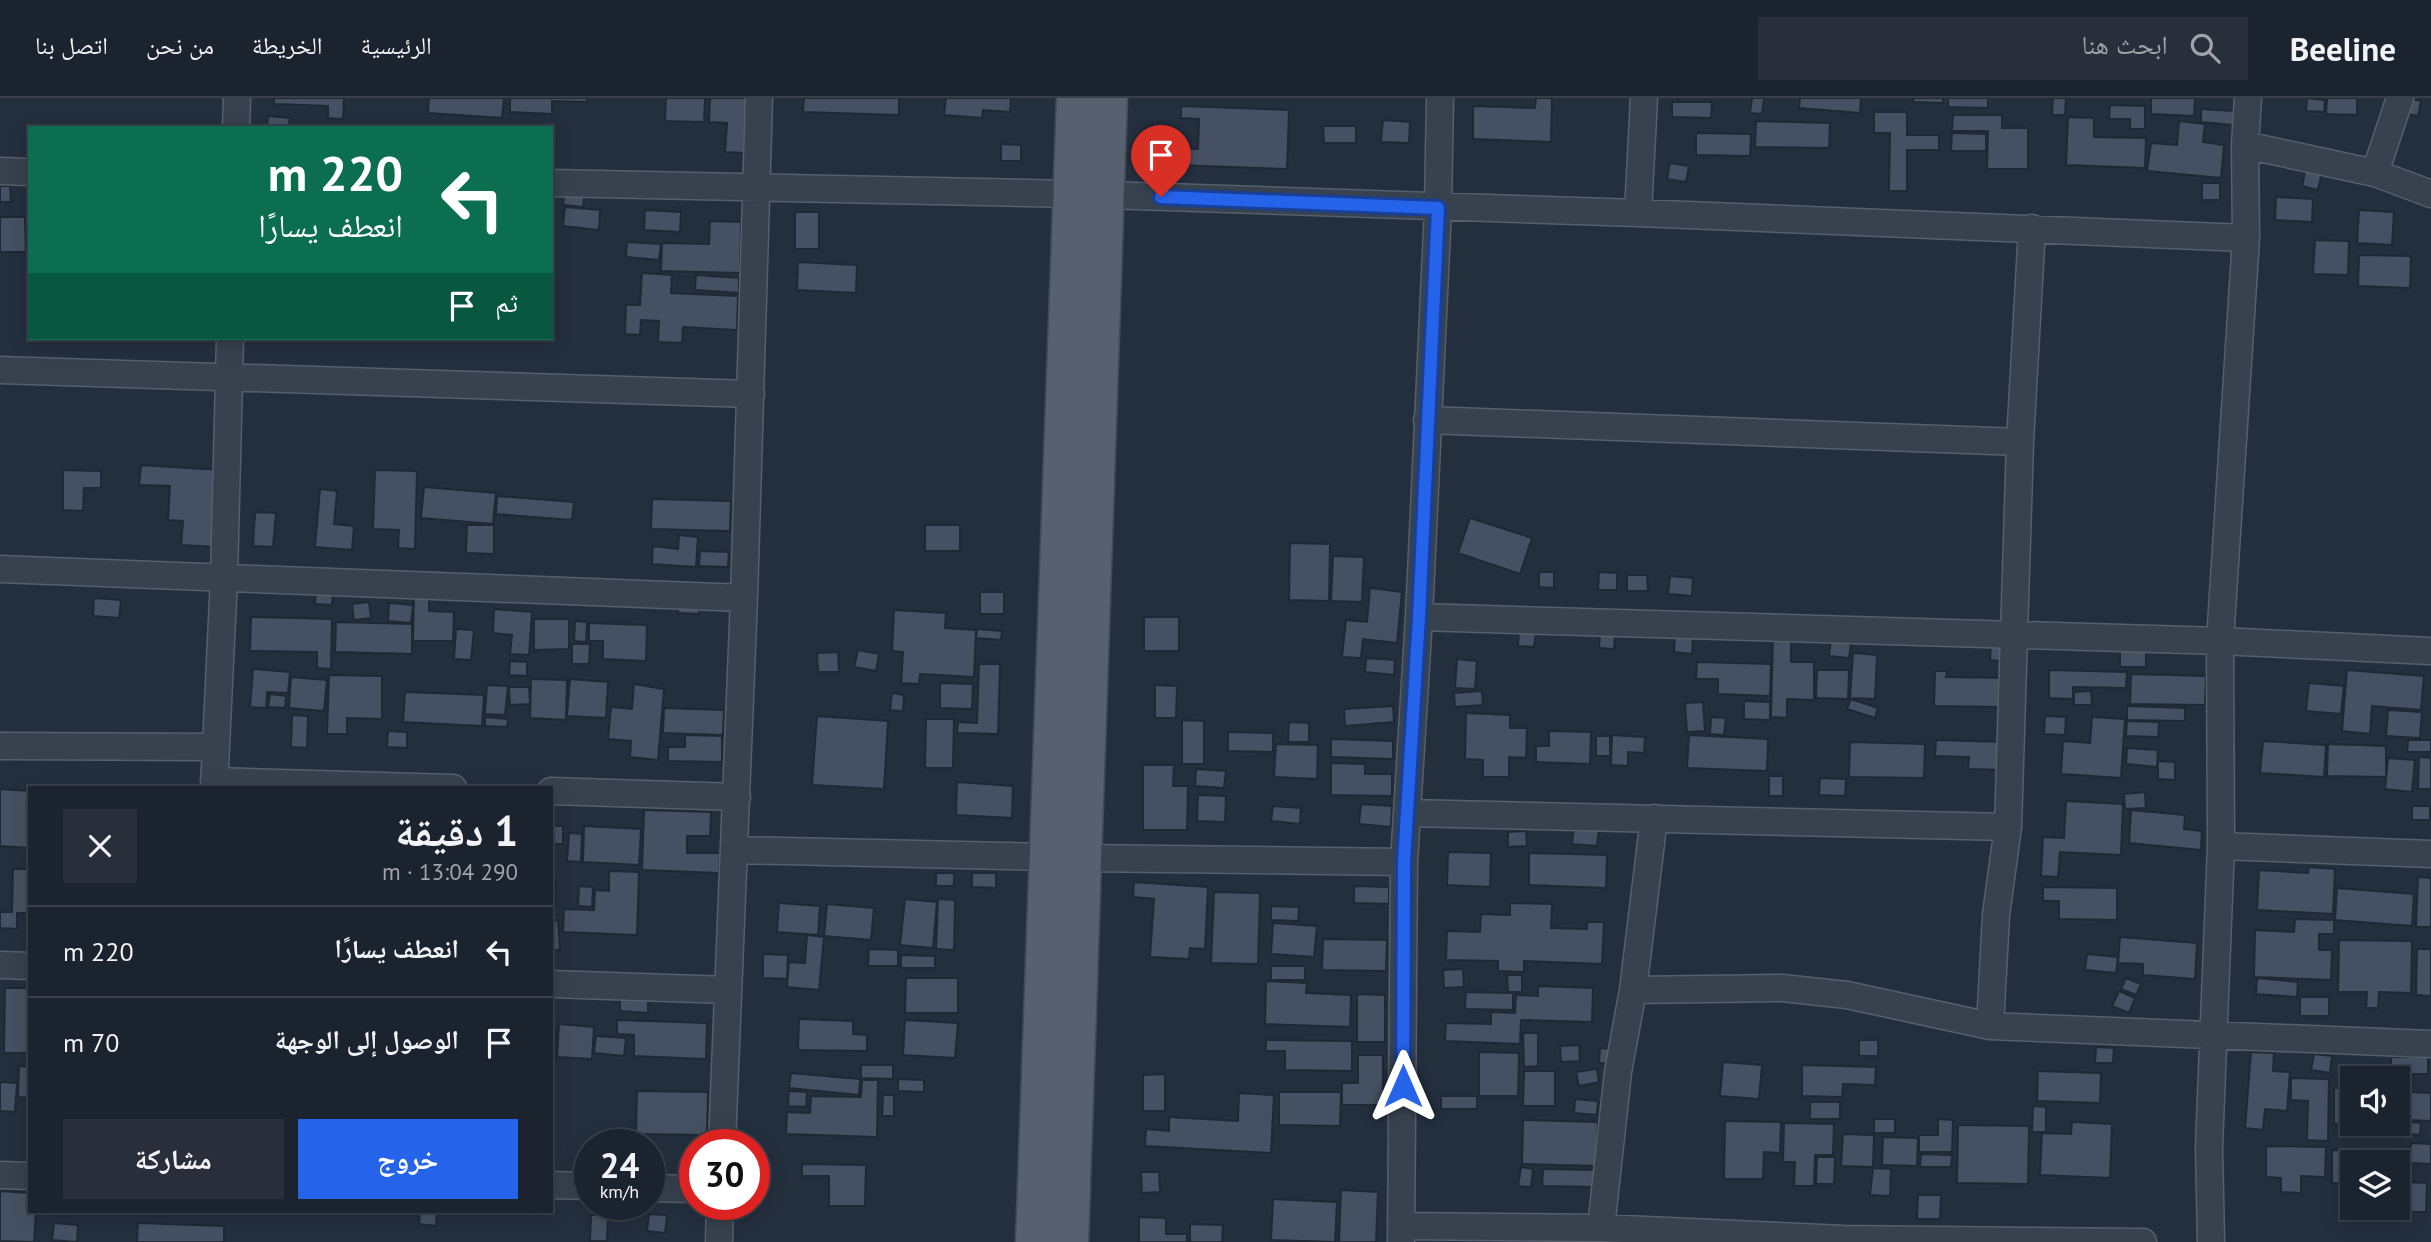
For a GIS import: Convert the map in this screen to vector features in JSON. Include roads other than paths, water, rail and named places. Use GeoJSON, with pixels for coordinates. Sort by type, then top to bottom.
{"type":"FeatureCollection","features":[{"type":"Feature","properties":{"kind":"main road"},"geometry":{"type":"LineString","coordinates":[[1076,98],[1089,194]]}},
{"type":"Feature","properties":{"kind":"main road"},"geometry":{"type":"LineString","coordinates":[[1069,1242],[1066,857],[1089,194],[1108,98]]}},
{"type":"Feature","properties":{"kind":"main road"},"geometry":{"type":"LineString","coordinates":[[1035,1242],[1066,857]]}},
{"type":"Feature","properties":{"kind":"street"},"geometry":{"type":"LineString","coordinates":[[236,126],[237,98]]}},
{"type":"Feature","properties":{"kind":"street"},"geometry":{"type":"LineString","coordinates":[[723,1129],[737,797],[759,98]]}},
{"type":"Feature","properties":{"kind":"street"},"geometry":{"type":"LineString","coordinates":[[1440,98],[1438,208],[1419,617],[1404,862],[1401,1234],[1601,1228],[1843,1241],[2143,1242]]}},
{"type":"Feature","properties":{"kind":"street"},"geometry":{"type":"LineString","coordinates":[[1638,213],[1644,98]]}},
{"type":"Feature","properties":{"kind":"street"},"geometry":{"type":"LineString","coordinates":[[2211,1242],[2209,1147],[2221,846],[2220,641],[2246,238],[2245,145],[2248,98]]}},
{"type":"Feature","properties":{"kind":"street"},"geometry":{"type":"LineString","coordinates":[[2375,173],[2400,98]]}},
{"type":"Feature","properties":{"kind":"street"},"geometry":{"type":"LineString","coordinates":[[2245,145],[2375,173],[2431,194]]}},
{"type":"Feature","properties":{"kind":"street"},"geometry":{"type":"LineString","coordinates":[[0,171],[28,172]]}},
{"type":"Feature","properties":{"kind":"street"},"geometry":{"type":"LineString","coordinates":[[553,183],[1089,194],[2246,238]]}},
{"type":"Feature","properties":{"kind":"street"},"geometry":{"type":"LineString","coordinates":[[1990,1026],[1997,915],[2008,827],[2020,442],[2032,228]]}},
{"type":"Feature","properties":{"kind":"street"},"geometry":{"type":"LineString","coordinates":[[230,340],[224,578],[214,784],[334,786]]}},
{"type":"Feature","properties":{"kind":"street"},"geometry":{"type":"LineString","coordinates":[[0,370],[751,394]]}},
{"type":"Feature","properties":{"kind":"street"},"geometry":{"type":"LineString","coordinates":[[1427,421],[2020,442]]}},
{"type":"Feature","properties":{"kind":"street"},"geometry":{"type":"LineString","coordinates":[[0,569],[744,598]]}},
{"type":"Feature","properties":{"kind":"street"},"geometry":{"type":"LineString","coordinates":[[1419,617],[2220,641],[2431,652]]}},
{"type":"Feature","properties":{"kind":"street"},"geometry":{"type":"LineString","coordinates":[[0,746],[214,747]]}},
{"type":"Feature","properties":{"kind":"street"},"geometry":{"type":"LineString","coordinates":[[553,791],[737,797]]}},
{"type":"Feature","properties":{"kind":"street"},"geometry":{"type":"LineString","coordinates":[[1408,813],[2008,827]]}},
{"type":"Feature","properties":{"kind":"street"},"geometry":{"type":"LineString","coordinates":[[1601,1228],[1618,1072],[1633,990],[1654,818]]}},
{"type":"Feature","properties":{"kind":"street"},"geometry":{"type":"LineString","coordinates":[[2221,846],[2431,854]]}},
{"type":"Feature","properties":{"kind":"street"},"geometry":{"type":"LineString","coordinates":[[735,850],[1404,862]]}},
{"type":"Feature","properties":{"kind":"street"},"geometry":{"type":"LineString","coordinates":[[0,965],[28,965]]}},
{"type":"Feature","properties":{"kind":"street"},"geometry":{"type":"LineString","coordinates":[[553,984],[729,990]]}},
{"type":"Feature","properties":{"kind":"street"},"geometry":{"type":"LineString","coordinates":[[1633,990],[1782,988],[1847,995],[1990,1026],[2431,1044]]}},
{"type":"Feature","properties":{"kind":"street"},"geometry":{"type":"LineString","coordinates":[[0,1175],[28,1176]]}},
{"type":"Feature","properties":{"kind":"street"},"geometry":{"type":"LineString","coordinates":[[553,1185],[574,1186]]}},
{"type":"Feature","properties":{"kind":"street"},"geometry":{"type":"LineString","coordinates":[[719,1242],[720,1220]]}}]}
